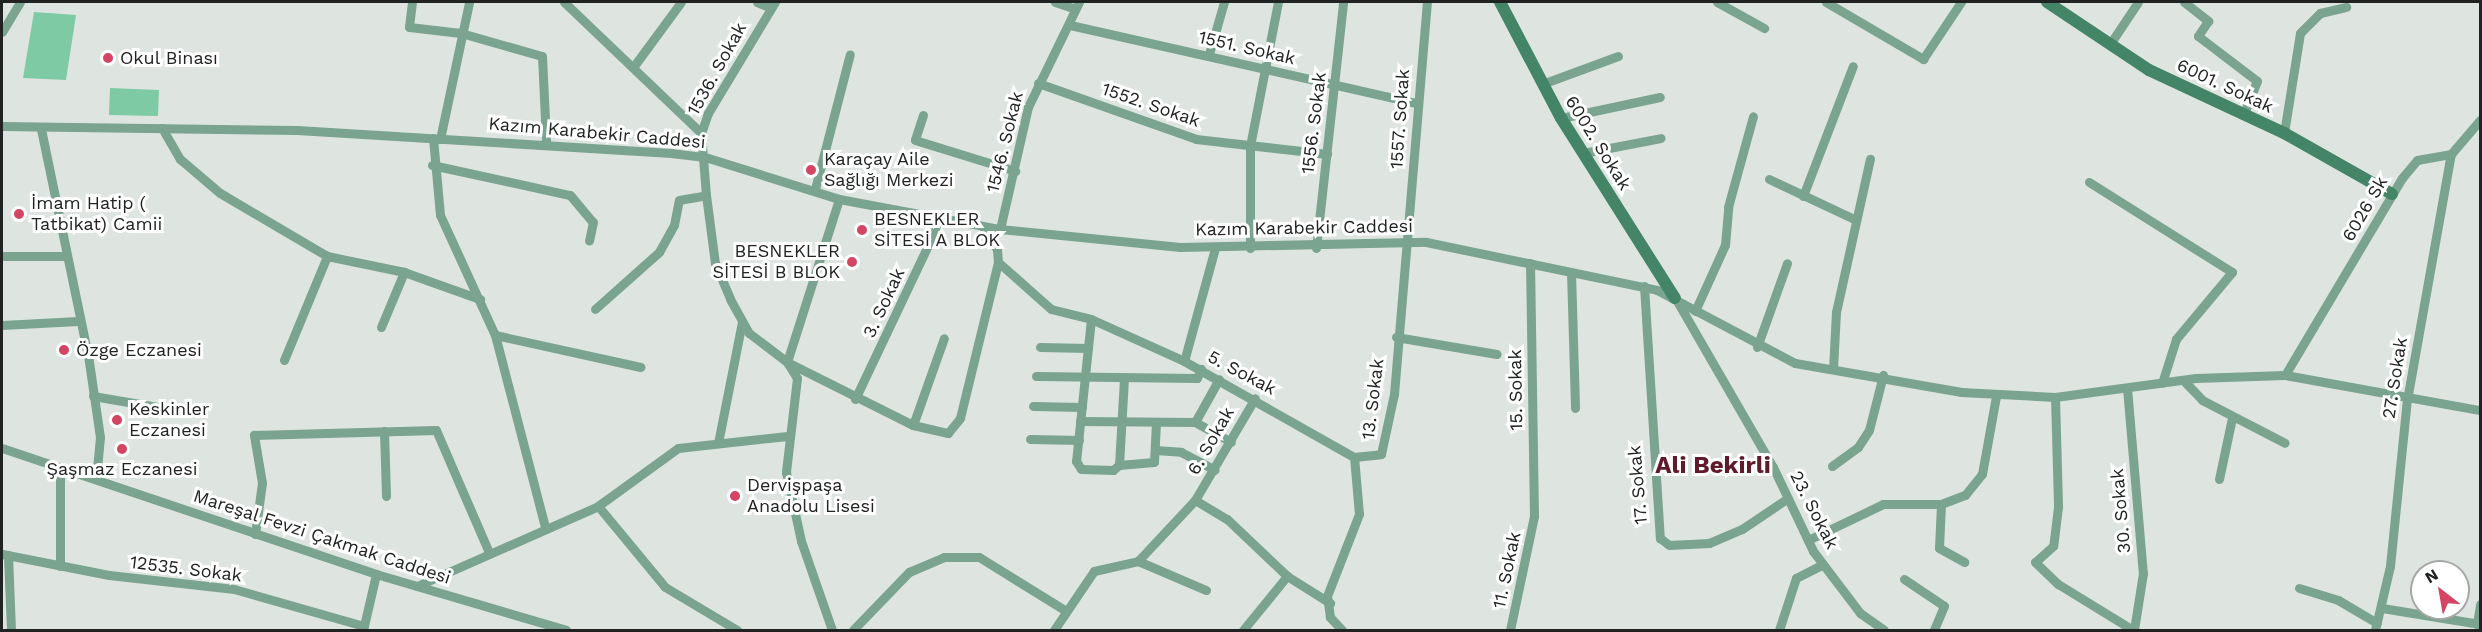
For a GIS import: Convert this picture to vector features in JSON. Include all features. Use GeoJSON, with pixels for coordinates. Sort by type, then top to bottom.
{"type":"FeatureCollection","features":[{"type":"Feature","properties":{"kind":"street"},"geometry":{"type":"LineString","coordinates":[[2,32],[20,2]]}},
{"type":"Feature","properties":{"kind":"street"},"geometry":{"type":"LineString","coordinates":[[412,2],[409,27],[461,33],[542,56],[546,142]]}},
{"type":"Feature","properties":{"kind":"street"},"geometry":{"type":"LineString","coordinates":[[469,2],[436,139],[432,165],[440,215],[495,336],[545,527]]}},
{"type":"Feature","properties":{"kind":"street"},"geometry":{"type":"LineString","coordinates":[[564,2],[634,66],[701,133]]}},
{"type":"Feature","properties":{"kind":"street"},"geometry":{"type":"LineString","coordinates":[[634,66],[681,2]]}},
{"type":"Feature","properties":{"kind":"street"},"geometry":{"type":"LineString","coordinates":[[757,2],[773,5]]}},
{"type":"Feature","properties":{"kind":"street"},"geometry":{"type":"LineString","coordinates":[[1055,2],[1077,5]]}},
{"type":"Feature","properties":{"kind":"street"},"geometry":{"type":"LineString","coordinates":[[1209,54],[1224,2]]}},
{"type":"Feature","properties":{"kind":"street"},"geometry":{"type":"LineString","coordinates":[[1250,248],[1250,146],[1261,68],[1278,2]]}},
{"type":"Feature","properties":{"kind":"street","name":"1556. Sokak"},"geometry":{"type":"LineString","coordinates":[[1316,248],[1336,85],[1343,2]]}},
{"type":"Feature","properties":{"kind":"street","name":"1557. Sokak"},"geometry":{"type":"LineString","coordinates":[[1408,240],[1417,103],[1427,2]]}},
{"type":"Feature","properties":{"kind":"street","name":"6002. Sokak"},"geometry":{"type":"LineString","coordinates":[[1500,2],[1561,118],[1675,298]]}},
{"type":"Feature","properties":{"kind":"street"},"geometry":{"type":"LineString","coordinates":[[1717,2],[1764,28]]}},
{"type":"Feature","properties":{"kind":"street"},"geometry":{"type":"LineString","coordinates":[[1826,2],[1923,59],[1961,2]]}},
{"type":"Feature","properties":{"kind":"street","name":"6001. Sokak"},"geometry":{"type":"LineString","coordinates":[[2047,2],[2169,80],[2284,133],[2392,194]]}},
{"type":"Feature","properties":{"kind":"street"},"geometry":{"type":"LineString","coordinates":[[2110,44],[2138,2]]}},
{"type":"Feature","properties":{"kind":"street"},"geometry":{"type":"LineString","coordinates":[[2184,2],[2208,21],[2198,36],[2257,81],[2244,114]]}},
{"type":"Feature","properties":{"kind":"street","name":"1536. Sokak"},"geometry":{"type":"LineString","coordinates":[[742,322],[715,263],[701,133],[723,86],[773,5]]}},
{"type":"Feature","properties":{"kind":"street","name":"1546. Sokak"},"geometry":{"type":"LineString","coordinates":[[1000,229],[1038,83],[1070,25],[1077,5]]}},
{"type":"Feature","properties":{"kind":"street"},"geometry":{"type":"LineString","coordinates":[[2284,133],[2300,33],[2320,13],[2346,7]]}},
{"type":"Feature","properties":{"kind":"street","name":"1551. Sokak"},"geometry":{"type":"LineString","coordinates":[[1070,25],[1209,54],[1417,103]]}},
{"type":"Feature","properties":{"kind":"street"},"geometry":{"type":"LineString","coordinates":[[815,189],[850,54]]}},
{"type":"Feature","properties":{"kind":"street"},"geometry":{"type":"LineString","coordinates":[[1542,84],[1618,56]]}},
{"type":"Feature","properties":{"kind":"street"},"geometry":{"type":"LineString","coordinates":[[1803,196],[1853,66]]}},
{"type":"Feature","properties":{"kind":"street","name":"1552. Sokak"},"geometry":{"type":"LineString","coordinates":[[1038,83],[1180,135],[1250,146],[1327,154]]}},
{"type":"Feature","properties":{"kind":"street"},"geometry":{"type":"LineString","coordinates":[[1561,118],[1660,98]]}},
{"type":"Feature","properties":{"kind":"street"},"geometry":{"type":"LineString","coordinates":[[923,115],[915,141],[1015,171]]}},
{"type":"Feature","properties":{"kind":"street"},"geometry":{"type":"LineString","coordinates":[[1695,310],[1725,245],[1728,207],[1754,116]]}},
{"type":"Feature","properties":{"kind":"street"},"geometry":{"type":"LineString","coordinates":[[2451,154],[2481,120]]}},
{"type":"Feature","properties":{"kind":"street","name":"Kazım Karabekir Caddesi"},"geometry":{"type":"LineString","coordinates":[[2,126],[41,129],[162,128],[546,142],[705,157],[815,189],[839,199],[983,227],[1215,248],[1316,248],[1408,240],[1644,286],[1675,298],[1757,347],[1795,363],[1883,375],[1996,396],[2055,397],[2184,380],[2285,375],[2407,400],[2481,410]]}},
{"type":"Feature","properties":{"kind":"street"},"geometry":{"type":"LineString","coordinates":[[162,128],[180,159],[220,193],[327,256],[404,272],[480,299]]}},
{"type":"Feature","properties":{"kind":"street"},"geometry":{"type":"LineString","coordinates":[[41,129],[100,437],[96,479]]}},
{"type":"Feature","properties":{"kind":"street"},"geometry":{"type":"LineString","coordinates":[[1583,153],[1661,138]]}},
{"type":"Feature","properties":{"kind":"street","name":"6026 Sk"},"geometry":{"type":"LineString","coordinates":[[2285,375],[2392,194],[2417,160],[2451,154]]}},
{"type":"Feature","properties":{"kind":"street","name":"27. Sokak"},"geometry":{"type":"LineString","coordinates":[[2376,627],[2382,608],[2407,400],[2451,154]]}},
{"type":"Feature","properties":{"kind":"street"},"geometry":{"type":"LineString","coordinates":[[1833,369],[1836,312],[1854,219],[1870,159]]}},
{"type":"Feature","properties":{"kind":"street"},"geometry":{"type":"LineString","coordinates":[[432,165],[570,195],[592,222],[589,241]]}},
{"type":"Feature","properties":{"kind":"street"},"geometry":{"type":"LineString","coordinates":[[1769,179],[1854,219]]}},
{"type":"Feature","properties":{"kind":"street"},"geometry":{"type":"LineString","coordinates":[[2089,182],[2232,272],[2176,339],[2162,383]]}},
{"type":"Feature","properties":{"kind":"street"},"geometry":{"type":"LineString","coordinates":[[595,309],[659,252],[674,225],[679,200],[706,195]]}},
{"type":"Feature","properties":{"kind":"street"},"geometry":{"type":"LineString","coordinates":[[832,630],[795,520],[784,461],[797,378],[788,362],[839,199]]}},
{"type":"Feature","properties":{"kind":"street","name":"3. Sokak"},"geometry":{"type":"LineString","coordinates":[[855,399],[940,220]]}},
{"type":"Feature","properties":{"kind":"street"},"geometry":{"type":"LineString","coordinates":[[718,443],[742,322],[788,362],[855,399],[948,433],[960,418],[998,262],[997,249],[983,227]]}},
{"type":"Feature","properties":{"kind":"street","name":"13. Sokak"},"geometry":{"type":"LineString","coordinates":[[1330,603],[1329,589],[1359,514],[1354,457],[1377,456],[1385,448],[1408,240]]}},
{"type":"Feature","properties":{"kind":"street","name":"5. Sokak"},"geometry":{"type":"LineString","coordinates":[[1215,248],[1184,361],[1255,398],[1354,457]]}},
{"type":"Feature","properties":{"kind":"street"},"geometry":{"type":"LineString","coordinates":[[2,256],[65,256]]}},
{"type":"Feature","properties":{"kind":"street"},"geometry":{"type":"LineString","coordinates":[[284,360],[327,256]]}},
{"type":"Feature","properties":{"kind":"street"},"geometry":{"type":"LineString","coordinates":[[998,262],[1051,309],[1091,319],[1184,361]]}},
{"type":"Feature","properties":{"kind":"street"},"geometry":{"type":"LineString","coordinates":[[1757,347],[1787,263]]}},
{"type":"Feature","properties":{"kind":"street","name":"15. Sokak"},"geometry":{"type":"LineString","coordinates":[[1530,264],[1534,516]]}},
{"type":"Feature","properties":{"kind":"street"},"geometry":{"type":"LineString","coordinates":[[381,327],[404,272]]}},
{"type":"Feature","properties":{"kind":"street"},"geometry":{"type":"LineString","coordinates":[[1571,272],[1575,408]]}},
{"type":"Feature","properties":{"kind":"street","name":"17. Sokak"},"geometry":{"type":"LineString","coordinates":[[1644,286],[1660,538],[1669,545],[1709,543],[1733,534],[1788,498]]}},
{"type":"Feature","properties":{"kind":"street","name":"23. Sokak"},"geometry":{"type":"LineString","coordinates":[[1675,298],[1823,564],[1860,613],[1884,630]]}},
{"type":"Feature","properties":{"kind":"street"},"geometry":{"type":"LineString","coordinates":[[1091,319],[1078,440],[1081,469],[1113,470],[1119,465],[1150,466],[1155,450],[1156,422]]}},
{"type":"Feature","properties":{"kind":"street"},"geometry":{"type":"LineString","coordinates":[[2,325],[78,321]]}},
{"type":"Feature","properties":{"kind":"street"},"geometry":{"type":"LineString","coordinates":[[495,336],[641,367]]}},
{"type":"Feature","properties":{"kind":"street"},"geometry":{"type":"LineString","coordinates":[[1396,337],[1497,354]]}},
{"type":"Feature","properties":{"kind":"street"},"geometry":{"type":"LineString","coordinates":[[915,421],[944,338]]}},
{"type":"Feature","properties":{"kind":"street"},"geometry":{"type":"LineString","coordinates":[[1040,347],[1088,348]]}},
{"type":"Feature","properties":{"kind":"street"},"geometry":{"type":"LineString","coordinates":[[1036,376],[1197,378],[1201,369]]}},
{"type":"Feature","properties":{"kind":"street"},"geometry":{"type":"LineString","coordinates":[[1832,466],[1858,447],[1869,430],[1883,375]]}},
{"type":"Feature","properties":{"kind":"street"},"geometry":{"type":"LineString","coordinates":[[1119,465],[1124,377]]}},
{"type":"Feature","properties":{"kind":"street"},"geometry":{"type":"LineString","coordinates":[[1195,422],[1219,379]]}},
{"type":"Feature","properties":{"kind":"street"},"geometry":{"type":"LineString","coordinates":[[2184,380],[2202,400],[2232,418],[2284,443]]}},
{"type":"Feature","properties":{"kind":"street","name":"30. Sokak"},"geometry":{"type":"LineString","coordinates":[[2127,388],[2143,573],[2133,630]]}},
{"type":"Feature","properties":{"kind":"street"},"geometry":{"type":"LineString","coordinates":[[93,396],[163,408]]}},
{"type":"Feature","properties":{"kind":"street"},"geometry":{"type":"LineString","coordinates":[[1808,540],[1883,504],[1941,504],[1965,495],[1982,474],[1996,396]]}},
{"type":"Feature","properties":{"kind":"street"},"geometry":{"type":"LineString","coordinates":[[2055,397],[2058,507],[2054,546],[2035,562],[2058,584],[2133,630]]}},
{"type":"Feature","properties":{"kind":"street","name":"6. Sokak"},"geometry":{"type":"LineString","coordinates":[[1138,561],[1195,500],[1215,470],[1255,398]]}},
{"type":"Feature","properties":{"kind":"street"},"geometry":{"type":"LineString","coordinates":[[1033,406],[1082,407]]}},
{"type":"Feature","properties":{"kind":"street"},"geometry":{"type":"LineString","coordinates":[[2219,479],[2232,418]]}},
{"type":"Feature","properties":{"kind":"street"},"geometry":{"type":"LineString","coordinates":[[1080,421],[1195,422],[1231,442]]}},
{"type":"Feature","properties":{"kind":"street"},"geometry":{"type":"LineString","coordinates":[[255,534],[262,483],[254,435],[436,430],[488,550]]}},
{"type":"Feature","properties":{"kind":"street"},"geometry":{"type":"LineString","coordinates":[[384,431],[386,496]]}},
{"type":"Feature","properties":{"kind":"street"},"geometry":{"type":"LineString","coordinates":[[417,586],[488,550],[598,506],[678,448],[787,436]]}},
{"type":"Feature","properties":{"kind":"street"},"geometry":{"type":"LineString","coordinates":[[1030,439],[1078,440]]}},
{"type":"Feature","properties":{"kind":"street","name":"Mareşal Fevzi Çakmak Caddesi"},"geometry":{"type":"LineString","coordinates":[[2,448],[60,470],[96,479],[376,574],[566,630]]}},
{"type":"Feature","properties":{"kind":"street"},"geometry":{"type":"LineString","coordinates":[[1155,450],[1180,452],[1215,470]]}},
{"type":"Feature","properties":{"kind":"street"},"geometry":{"type":"LineString","coordinates":[[60,470],[60,566]]}},
{"type":"Feature","properties":{"kind":"street","name":"6. Sokak"},"geometry":{"type":"LineString","coordinates":[[1195,500],[1227,519],[1287,576],[1330,603]]}},
{"type":"Feature","properties":{"kind":"street"},"geometry":{"type":"LineString","coordinates":[[1941,504],[1939,548],[1964,562]]}},
{"type":"Feature","properties":{"kind":"street"},"geometry":{"type":"LineString","coordinates":[[598,506],[665,587],[737,630]]}},
{"type":"Feature","properties":{"kind":"street","name":"11. Sokak"},"geometry":{"type":"LineString","coordinates":[[1510,630],[1534,516]]}},
{"type":"Feature","properties":{"kind":"street"},"geometry":{"type":"LineString","coordinates":[[5,555],[11,630]]}},
{"type":"Feature","properties":{"kind":"street","name":"12535. Sokak"},"geometry":{"type":"LineString","coordinates":[[5,555],[60,566],[234,589],[364,628]]}},
{"type":"Feature","properties":{"kind":"street"},"geometry":{"type":"LineString","coordinates":[[853,630],[909,572],[944,557],[979,557],[1063,609]]}},
{"type":"Feature","properties":{"kind":"street"},"geometry":{"type":"LineString","coordinates":[[1054,630],[1063,609],[1097,569],[1138,561],[1206,590]]}},
{"type":"Feature","properties":{"kind":"street"},"geometry":{"type":"LineString","coordinates":[[1779,630],[1796,578],[1823,564]]}},
{"type":"Feature","properties":{"kind":"street"},"geometry":{"type":"LineString","coordinates":[[364,628],[376,574]]}},
{"type":"Feature","properties":{"kind":"street"},"geometry":{"type":"LineString","coordinates":[[1243,630],[1287,576]]}},
{"type":"Feature","properties":{"kind":"street"},"geometry":{"type":"LineString","coordinates":[[1904,579],[1944,606],[1934,630]]}},
{"type":"Feature","properties":{"kind":"street"},"geometry":{"type":"LineString","coordinates":[[2299,588],[2338,600],[2376,627]]}},
{"type":"Feature","properties":{"kind":"street"},"geometry":{"type":"LineString","coordinates":[[1330,603],[1330,617],[1342,630]]}},
{"type":"Feature","properties":{"kind":"street"},"geometry":{"type":"LineString","coordinates":[[2382,608],[2479,624],[2481,604]]}},
{"type":"Feature","properties":{"kind":"green space"},"geometry":{"type":"Polygon","coordinates":[[[34,12],[76,15],[66,80],[23,78],[34,12]]]}},
{"type":"Feature","properties":{"kind":"green space"},"geometry":{"type":"Polygon","coordinates":[[[110,88],[159,90],[158,116],[109,115],[110,88]]]}},
{"type":"Feature","properties":{"kind":"place","name":"Okul Binası"},"geometry":{"type":"Point","coordinates":[108,58]}},
{"type":"Feature","properties":{"kind":"place","name":"Karaçay Aile Sağlığı Merkezi"},"geometry":{"type":"Point","coordinates":[811,170]}},
{"type":"Feature","properties":{"kind":"place","name":"İmam Hatip ( Tatbikat) Camii"},"geometry":{"type":"Point","coordinates":[19,214]}},
{"type":"Feature","properties":{"kind":"place","name":"BESNEKLER SİTESİ A BLOK"},"geometry":{"type":"Point","coordinates":[862,230]}},
{"type":"Feature","properties":{"kind":"place","name":"BESNEKLER SİTESİ B BLOK"},"geometry":{"type":"Point","coordinates":[852,262]}},
{"type":"Feature","properties":{"kind":"place","name":"Özge Eczanesi"},"geometry":{"type":"Point","coordinates":[64,350]}},
{"type":"Feature","properties":{"kind":"place","name":"Keskinler Eczanesi"},"geometry":{"type":"Point","coordinates":[117,420]}},
{"type":"Feature","properties":{"kind":"place","name":"Şaşmaz Eczanesi"},"geometry":{"type":"Point","coordinates":[122,449]}},
{"type":"Feature","properties":{"kind":"place","name":"Dervişpaşa Anadolu Lisesi"},"geometry":{"type":"Point","coordinates":[735,496]}},
{"type":"Feature","properties":{"kind":"district","name":"Ali Bekirli"},"geometry":{"type":"Point","coordinates":[1713,466]}}]}
